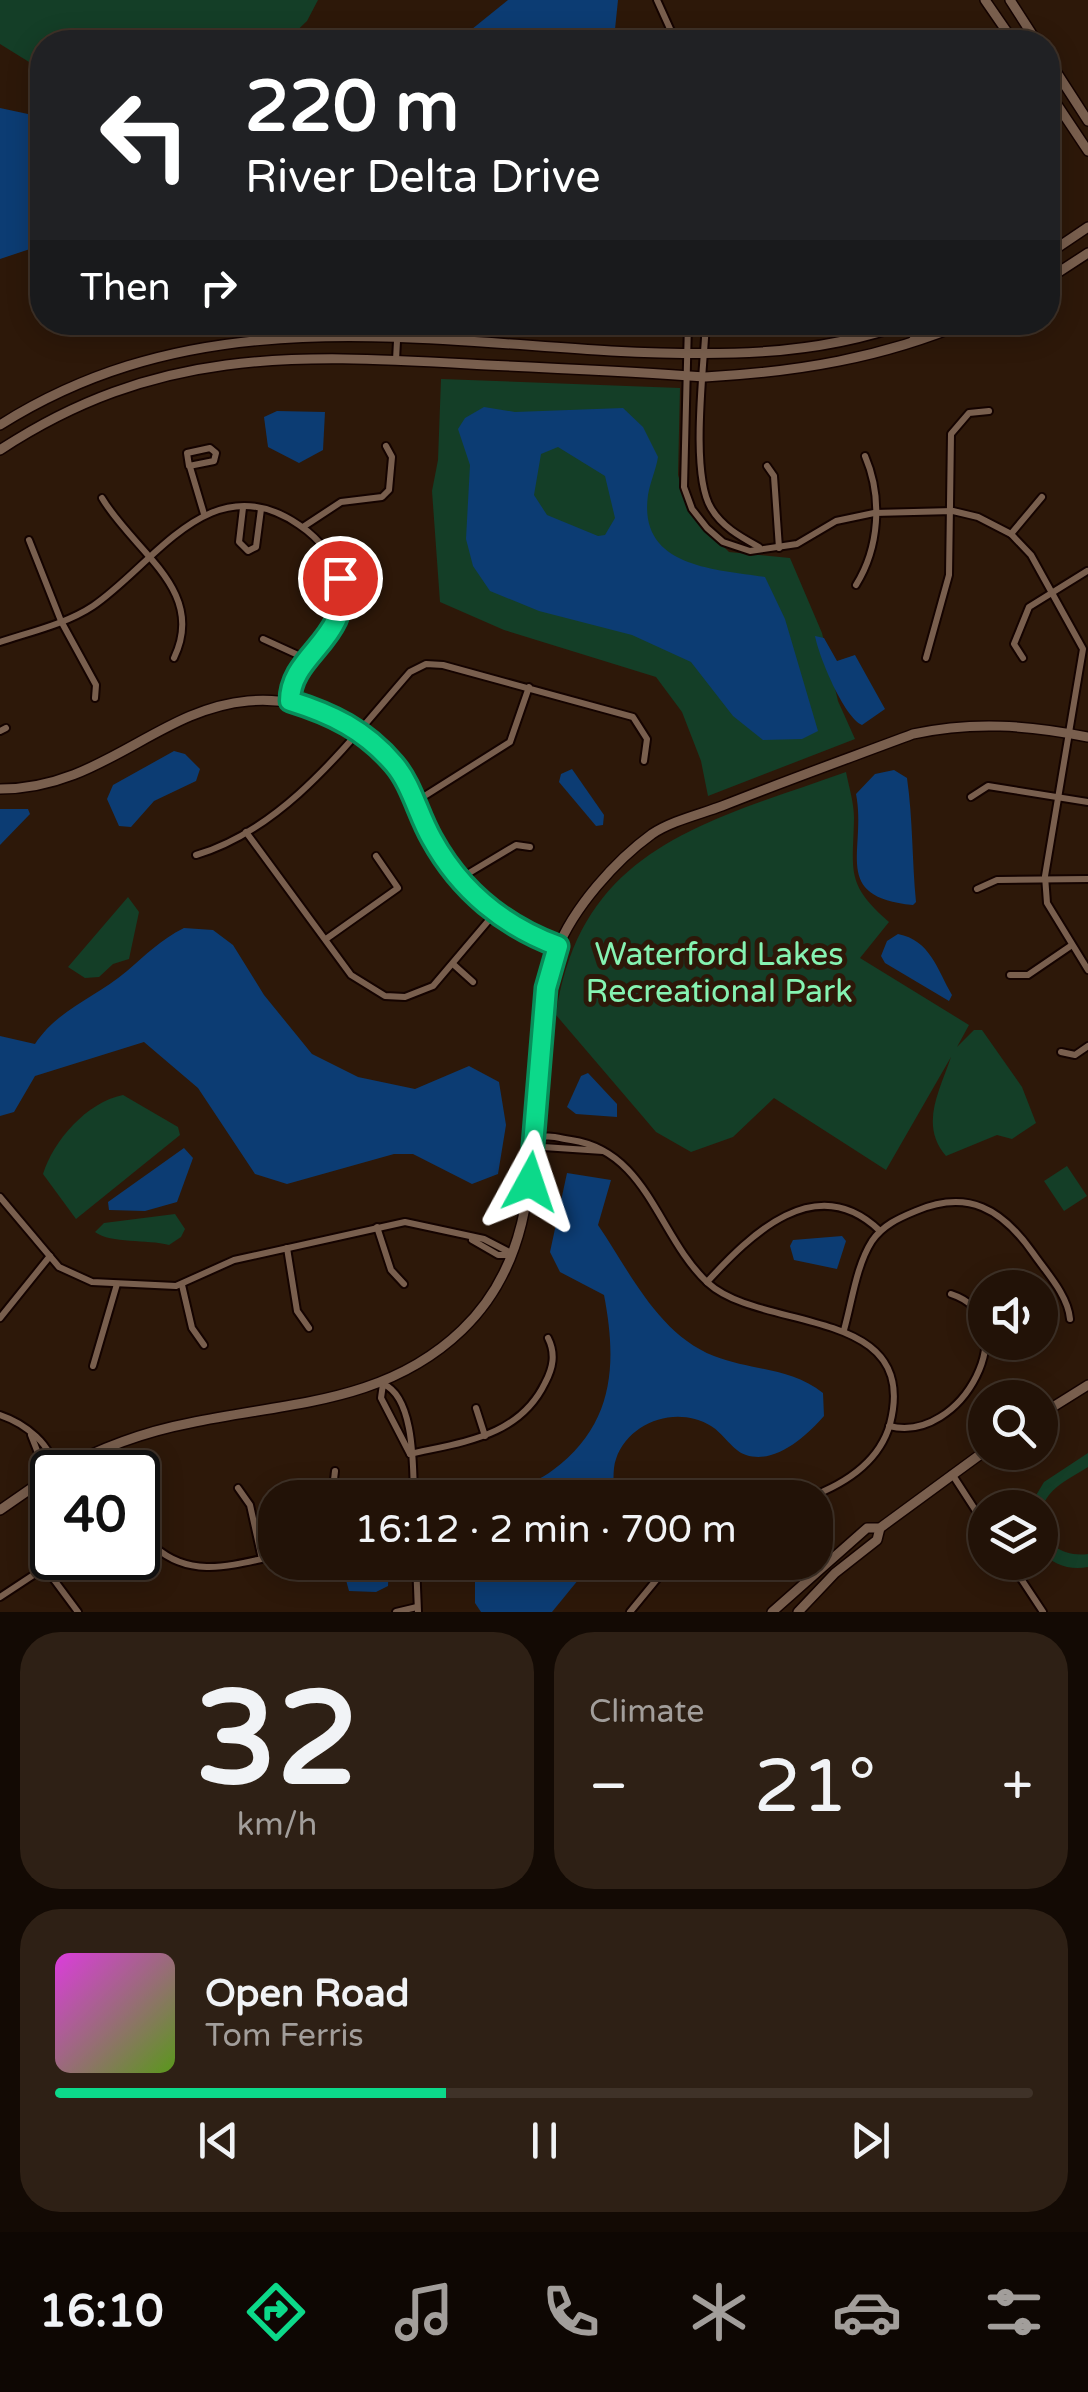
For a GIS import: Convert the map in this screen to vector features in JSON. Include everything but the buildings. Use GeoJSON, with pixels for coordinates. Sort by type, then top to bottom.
{"type":"FeatureCollection","features":[{"type":"Feature","properties":{"kind":"street"},"geometry":{"type":"LineString","coordinates":[[657,0],[671,30]]}},
{"type":"Feature","properties":{"kind":"street"},"geometry":{"type":"LineString","coordinates":[[986,0],[1006,30]]}},
{"type":"Feature","properties":{"kind":"street"},"geometry":{"type":"LineString","coordinates":[[1010,0],[1029,30]]}},
{"type":"Feature","properties":{"kind":"street"},"geometry":{"type":"LineString","coordinates":[[1060,78],[1088,121]]}},
{"type":"Feature","properties":{"kind":"street"},"geometry":{"type":"LineString","coordinates":[[1060,109],[1088,151]]}},
{"type":"Feature","properties":{"kind":"street"},"geometry":{"type":"LineString","coordinates":[[1060,246],[1088,228]]}},
{"type":"Feature","properties":{"kind":"street"},"geometry":{"type":"LineString","coordinates":[[1060,271],[1088,253]]}},
{"type":"Feature","properties":{"kind":"street"},"geometry":{"type":"LineString","coordinates":[[0,425],[100,374],[195,347],[296,335],[704,356],[816,346],[859,335]]}},
{"type":"Feature","properties":{"kind":"street"},"geometry":{"type":"LineString","coordinates":[[687,335],[682,466],[692,509],[723,542],[750,552],[779,548],[816,535],[836,521],[874,513],[954,511],[978,517],[1011,534],[1052,591],[1083,649],[1085,671],[1057,795],[1045,876],[1047,903],[1088,970]]}},
{"type":"Feature","properties":{"kind":"street"},"geometry":{"type":"LineString","coordinates":[[705,335],[701,485],[712,512],[728,529],[760,548]]}},
{"type":"Feature","properties":{"kind":"street"},"geometry":{"type":"LineString","coordinates":[[910,343],[917,335]]}},
{"type":"Feature","properties":{"kind":"street"},"geometry":{"type":"LineString","coordinates":[[0,450],[109,394],[200,367],[297,356],[705,377],[808,369],[932,335]]}},
{"type":"Feature","properties":{"kind":"street"},"geometry":{"type":"LineString","coordinates":[[396,360],[398,338]]}},
{"type":"Feature","properties":{"kind":"street"},"geometry":{"type":"LineString","coordinates":[[926,658],[945,600],[954,511],[952,434],[969,413],[989,411]]}},
{"type":"Feature","properties":{"kind":"street"},"geometry":{"type":"LineString","coordinates":[[11,418],[22,436]]}},
{"type":"Feature","properties":{"kind":"street"},"geometry":{"type":"LineString","coordinates":[[303,527],[341,502],[382,497],[390,490],[392,457],[386,446]]}},
{"type":"Feature","properties":{"kind":"street"},"geometry":{"type":"LineString","coordinates":[[189,466],[214,461],[216,453],[210,448],[187,453],[189,466],[204,514]]}},
{"type":"Feature","properties":{"kind":"street"},"geometry":{"type":"LineString","coordinates":[[856,585],[872,560],[872,473],[866,456]]}},
{"type":"Feature","properties":{"kind":"street"},"geometry":{"type":"LineString","coordinates":[[767,466],[774,476],[779,548]]}},
{"type":"Feature","properties":{"kind":"street"},"geometry":{"type":"LineString","coordinates":[[1011,534],[1042,497]]}},
{"type":"Feature","properties":{"kind":"street"},"geometry":{"type":"LineString","coordinates":[[102,498],[120,529],[179,594],[184,614],[174,658]]}},
{"type":"Feature","properties":{"kind":"street"},"geometry":{"type":"LineString","coordinates":[[244,508],[240,542],[248,552],[256,547],[261,509]]}},
{"type":"Feature","properties":{"kind":"street"},"geometry":{"type":"LineString","coordinates":[[0,642],[88,609],[182,526],[204,514],[261,509],[303,527],[330,556],[342,588],[336,624],[297,675],[290,701]]}},
{"type":"Feature","properties":{"kind":"street"},"geometry":{"type":"LineString","coordinates":[[29,540],[61,622],[96,685],[95,698]]}},
{"type":"Feature","properties":{"kind":"street"},"geometry":{"type":"LineString","coordinates":[[1024,658],[1014,644],[1029,607],[1087,571]]}},
{"type":"Feature","properties":{"kind":"street"},"geometry":{"type":"LineString","coordinates":[[342,588],[373,587]]}},
{"type":"Feature","properties":{"kind":"street"},"geometry":{"type":"LineString","coordinates":[[264,640],[309,660]]}},
{"type":"Feature","properties":{"kind":"street"},"geometry":{"type":"LineString","coordinates":[[196,854],[219,848],[246,832],[321,774],[410,672],[426,664],[632,716],[648,739],[644,762]]}},
{"type":"Feature","properties":{"kind":"street"},"geometry":{"type":"LineString","coordinates":[[415,802],[510,742],[529,687]]}},
{"type":"Feature","properties":{"kind":"street"},"geometry":{"type":"LineString","coordinates":[[0,789],[78,776],[215,708],[248,701],[290,701],[332,714],[358,730],[396,767],[431,838],[459,878],[522,933],[558,946]]}},
{"type":"Feature","properties":{"kind":"street"},"geometry":{"type":"LineString","coordinates":[[110,1450],[159,1430],[336,1398],[383,1384],[425,1360],[466,1327],[488,1298],[512,1254],[530,1182],[546,988],[558,946],[597,887],[654,833],[913,734],[985,724],[1088,738]]}},
{"type":"Feature","properties":{"kind":"street"},"geometry":{"type":"LineString","coordinates":[[970,797],[988,786],[1088,802]]}},
{"type":"Feature","properties":{"kind":"street"},"geometry":{"type":"LineString","coordinates":[[246,832],[358,983],[392,998],[423,992],[453,964],[496,913]]}},
{"type":"Feature","properties":{"kind":"street"},"geometry":{"type":"LineString","coordinates":[[459,878],[516,845],[530,847]]}},
{"type":"Feature","properties":{"kind":"street"},"geometry":{"type":"LineString","coordinates":[[326,939],[398,888],[376,856]]}},
{"type":"Feature","properties":{"kind":"street"},"geometry":{"type":"LineString","coordinates":[[977,888],[996,880],[1045,876],[1088,879]]}},
{"type":"Feature","properties":{"kind":"street"},"geometry":{"type":"LineString","coordinates":[[1010,975],[1028,975],[1072,946]]}},
{"type":"Feature","properties":{"kind":"street"},"geometry":{"type":"LineString","coordinates":[[453,964],[473,982]]}},
{"type":"Feature","properties":{"kind":"street"},"geometry":{"type":"LineString","coordinates":[[1061,1052],[1075,1055],[1088,1046]]}},
{"type":"Feature","properties":{"kind":"street"},"geometry":{"type":"LineString","coordinates":[[534,1140],[543,1146],[604,1150],[634,1174],[706,1282],[746,1305],[844,1330],[870,1348],[885,1370],[892,1402],[889,1426],[869,1461],[833,1483]]}},
{"type":"Feature","properties":{"kind":"street"},"geometry":{"type":"LineString","coordinates":[[0,1197],[50,1256],[76,1277],[117,1284],[182,1285],[228,1262],[378,1227],[420,1223],[471,1239],[498,1255],[512,1254]]}},
{"type":"Feature","properties":{"kind":"street"},"geometry":{"type":"LineString","coordinates":[[844,1330],[866,1254],[880,1231],[902,1217],[942,1202],[969,1202],[991,1209],[1017,1230],[1066,1302],[1070,1319]]}},
{"type":"Feature","properties":{"kind":"street"},"geometry":{"type":"LineString","coordinates":[[706,1282],[753,1234],[788,1214],[841,1210],[867,1220],[880,1231]]}},
{"type":"Feature","properties":{"kind":"street"},"geometry":{"type":"LineString","coordinates":[[378,1227],[390,1270],[404,1284]]}},
{"type":"Feature","properties":{"kind":"street"},"geometry":{"type":"LineString","coordinates":[[286,1248],[297,1311],[309,1328]]}},
{"type":"Feature","properties":{"kind":"street"},"geometry":{"type":"LineString","coordinates":[[0,1318],[50,1256]]}},
{"type":"Feature","properties":{"kind":"street"},"geometry":{"type":"LineString","coordinates":[[93,1366],[117,1284]]}},
{"type":"Feature","properties":{"kind":"street"},"geometry":{"type":"LineString","coordinates":[[182,1285],[192,1328],[204,1345]]}},
{"type":"Feature","properties":{"kind":"street"},"geometry":{"type":"LineString","coordinates":[[889,1426],[910,1429],[925,1425],[960,1402],[978,1377],[984,1357],[982,1330],[968,1304],[951,1294]]}},
{"type":"Feature","properties":{"kind":"street"},"geometry":{"type":"LineString","coordinates":[[410,1454],[486,1436],[520,1417],[541,1391],[553,1359],[548,1338]]}},
{"type":"Feature","properties":{"kind":"street"},"geometry":{"type":"LineString","coordinates":[[383,1384],[381,1398],[410,1454]]}},
{"type":"Feature","properties":{"kind":"street"},"geometry":{"type":"LineString","coordinates":[[383,1384],[394,1391],[406,1418],[412,1439],[412,1480]]}},
{"type":"Feature","properties":{"kind":"street"},"geometry":{"type":"LineString","coordinates":[[1058,1404],[1088,1385]]}},
{"type":"Feature","properties":{"kind":"street"},"geometry":{"type":"LineString","coordinates":[[476,1408],[486,1436]]}},
{"type":"Feature","properties":{"kind":"street"},"geometry":{"type":"LineString","coordinates":[[0,1415],[31,1435],[37,1450]]}},
{"type":"Feature","properties":{"kind":"street"},"geometry":{"type":"LineString","coordinates":[[772,1612],[867,1528],[880,1528],[968,1462]]}},
{"type":"Feature","properties":{"kind":"street"},"geometry":{"type":"LineString","coordinates":[[334,1480],[335,1471]]}},
{"type":"Feature","properties":{"kind":"street"},"geometry":{"type":"LineString","coordinates":[[951,1473],[968,1499]]}},
{"type":"Feature","properties":{"kind":"street"},"geometry":{"type":"LineString","coordinates":[[238,1488],[250,1505],[258,1541]]}},
{"type":"Feature","properties":{"kind":"street"},"geometry":{"type":"LineString","coordinates":[[0,1510],[30,1489]]}},
{"type":"Feature","properties":{"kind":"street"},"geometry":{"type":"LineString","coordinates":[[798,1612],[835,1573],[877,1540],[880,1528]]}},
{"type":"Feature","properties":{"kind":"street"},"geometry":{"type":"LineString","coordinates":[[160,1548],[184,1564],[219,1568],[258,1560]]}},
{"type":"Feature","properties":{"kind":"street"},"geometry":{"type":"LineString","coordinates":[[179,1577],[184,1564]]}},
{"type":"Feature","properties":{"kind":"street"},"geometry":{"type":"LineString","coordinates":[[0,1597],[38,1572],[49,1573],[78,1612]]}},
{"type":"Feature","properties":{"kind":"street"},"geometry":{"type":"LineString","coordinates":[[396,1612],[418,1610],[417,1580]]}},
{"type":"Feature","properties":{"kind":"street"},"geometry":{"type":"LineString","coordinates":[[630,1612],[656,1580]]}},
{"type":"Feature","properties":{"kind":"street"},"geometry":{"type":"LineString","coordinates":[[1022,1580],[1043,1612]]}},
{"type":"Feature","properties":{"kind":"green space"},"geometry":{"type":"Polygon","coordinates":[[[0,0],[318,0],[298,30],[30,30],[30,63],[0,44],[0,0]]]}},
{"type":"Feature","properties":{"kind":"green space"},"geometry":{"type":"Polygon","coordinates":[[[441,379],[680,388],[678,475],[689,512],[729,552],[790,558],[822,633],[838,701],[855,739],[708,796],[701,761],[682,712],[656,677],[504,630],[440,602],[432,491],[438,460],[441,379]]]}},
{"type":"Feature","properties":{"kind":"green space","name":"Waterford Lakes Recreational Park"},"geometry":{"type":"Polygon","coordinates":[[[846,772],[854,812],[855,876],[865,897],[889,922],[860,958],[969,1025],[957,1047],[974,1030],[982,1030],[1022,1087],[1036,1123],[1012,1139],[997,1135],[946,1156],[938,1144],[933,1120],[937,1095],[951,1057],[886,1170],[774,1098],[733,1137],[691,1152],[656,1132],[556,1015],[570,958],[592,913],[622,877],[658,849],[745,807],[846,772]]]}},
{"type":"Feature","properties":{"kind":"green space"},"geometry":{"type":"Polygon","coordinates":[[[128,897],[139,912],[129,959],[113,964],[99,977],[85,978],[68,967],[128,897]]]}},
{"type":"Feature","properties":{"kind":"green space"},"geometry":{"type":"Polygon","coordinates":[[[123,1095],[178,1127],[180,1135],[76,1219],[43,1174],[73,1125],[97,1106],[123,1095]]]}},
{"type":"Feature","properties":{"kind":"green space"},"geometry":{"type":"Polygon","coordinates":[[[1067,1166],[1087,1196],[1064,1211],[1044,1181],[1067,1166]]]}},
{"type":"Feature","properties":{"kind":"green space"},"geometry":{"type":"Polygon","coordinates":[[[175,1214],[185,1229],[169,1245],[110,1238],[95,1232],[104,1223],[175,1214]]]}},
{"type":"Feature","properties":{"kind":"green space"},"geometry":{"type":"Polygon","coordinates":[[[1088,1453],[1088,1467],[1054,1490],[1039,1490],[1044,1482],[1088,1453]]]}},
{"type":"Feature","properties":{"kind":"green space"},"geometry":{"type":"Polygon","coordinates":[[[1058,1548],[1088,1554],[1088,1567],[1058,1564],[1058,1548]]]}},
{"type":"Feature","properties":{"kind":"water"},"geometry":{"type":"Polygon","coordinates":[[[508,0],[618,0],[615,30],[471,30],[508,0]]]}},
{"type":"Feature","properties":{"kind":"water"},"geometry":{"type":"Polygon","coordinates":[[[0,108],[30,114],[30,249],[0,259],[0,108]]]}},
{"type":"Feature","properties":{"kind":"water"},"geometry":{"type":"Polygon","coordinates":[[[484,407],[515,412],[623,408],[643,427],[658,457],[648,495],[648,519],[655,537],[667,550],[702,567],[765,577],[785,619],[818,731],[802,739],[763,740],[733,716],[691,662],[632,635],[539,611],[490,591],[473,566],[466,539],[470,465],[458,429],[465,418],[484,407]],[[558,447],[541,454],[534,495],[547,515],[598,536],[605,535],[615,518],[605,476],[558,447]]]}},
{"type":"Feature","properties":{"kind":"water"},"geometry":{"type":"Polygon","coordinates":[[[277,411],[325,412],[323,450],[299,463],[268,447],[264,417],[277,411]]]}},
{"type":"Feature","properties":{"kind":"water"},"geometry":{"type":"Polygon","coordinates":[[[815,636],[824,638],[837,661],[855,655],[885,709],[862,725],[855,720],[833,685],[815,636]]]}},
{"type":"Feature","properties":{"kind":"water"},"geometry":{"type":"Polygon","coordinates":[[[174,751],[185,754],[200,769],[196,781],[154,801],[131,827],[119,826],[107,799],[113,785],[174,751]]]}},
{"type":"Feature","properties":{"kind":"water"},"geometry":{"type":"Polygon","coordinates":[[[572,769],[604,815],[603,825],[596,826],[559,782],[561,774],[572,769]]]}},
{"type":"Feature","properties":{"kind":"water"},"geometry":{"type":"Polygon","coordinates":[[[894,770],[907,778],[916,902],[913,905],[871,892],[861,881],[858,868],[856,794],[875,774],[894,770]]]}},
{"type":"Feature","properties":{"kind":"water"},"geometry":{"type":"Polygon","coordinates":[[[0,809],[28,809],[30,814],[0,845],[0,809]]]}},
{"type":"Feature","properties":{"kind":"water"},"geometry":{"type":"Polygon","coordinates":[[[184,928],[213,930],[233,945],[264,995],[312,1054],[358,1077],[415,1089],[469,1066],[499,1082],[506,1125],[498,1174],[472,1184],[413,1154],[394,1154],[287,1184],[255,1174],[198,1088],[144,1042],[35,1076],[14,1112],[0,1116],[0,1036],[35,1044],[66,1013],[184,928]]]}},
{"type":"Feature","properties":{"kind":"water"},"geometry":{"type":"Polygon","coordinates":[[[898,934],[925,949],[952,995],[949,1001],[885,963],[881,956],[887,941],[898,934]]]}},
{"type":"Feature","properties":{"kind":"water"},"geometry":{"type":"Polygon","coordinates":[[[588,1073],[617,1104],[617,1117],[576,1114],[567,1107],[581,1076],[588,1073]]]}},
{"type":"Feature","properties":{"kind":"water"},"geometry":{"type":"Polygon","coordinates":[[[184,1148],[193,1158],[177,1202],[145,1211],[109,1210],[108,1202],[184,1148]]]}},
{"type":"Feature","properties":{"kind":"water"},"geometry":{"type":"Polygon","coordinates":[[[567,1173],[611,1180],[598,1225],[661,1317],[694,1346],[714,1356],[784,1374],[810,1385],[823,1393],[824,1416],[790,1446],[757,1457],[741,1453],[715,1429],[697,1420],[669,1417],[631,1435],[615,1463],[614,1480],[535,1480],[574,1452],[589,1433],[607,1391],[610,1368],[604,1295],[560,1272],[550,1252],[567,1173]]]}},
{"type":"Feature","properties":{"kind":"water"},"geometry":{"type":"Polygon","coordinates":[[[842,1236],[846,1241],[837,1269],[794,1260],[790,1246],[793,1240],[842,1236]]]}},
{"type":"Feature","properties":{"kind":"water"},"geometry":{"type":"Polygon","coordinates":[[[346,1580],[388,1580],[388,1586],[376,1592],[349,1591],[346,1580]]]}},
{"type":"Feature","properties":{"kind":"water"},"geometry":{"type":"Polygon","coordinates":[[[475,1580],[578,1580],[552,1612],[481,1612],[475,1603],[475,1580]]]}},
{"type":"Feature","properties":{"kind":"route"},"geometry":{"type":"LineString","coordinates":[[340,578],[342,599],[336,624],[297,675],[290,701],[332,714],[374,743],[396,767],[431,838],[459,878],[484,904],[522,933],[558,946],[546,988],[530,1182]]}}]}
